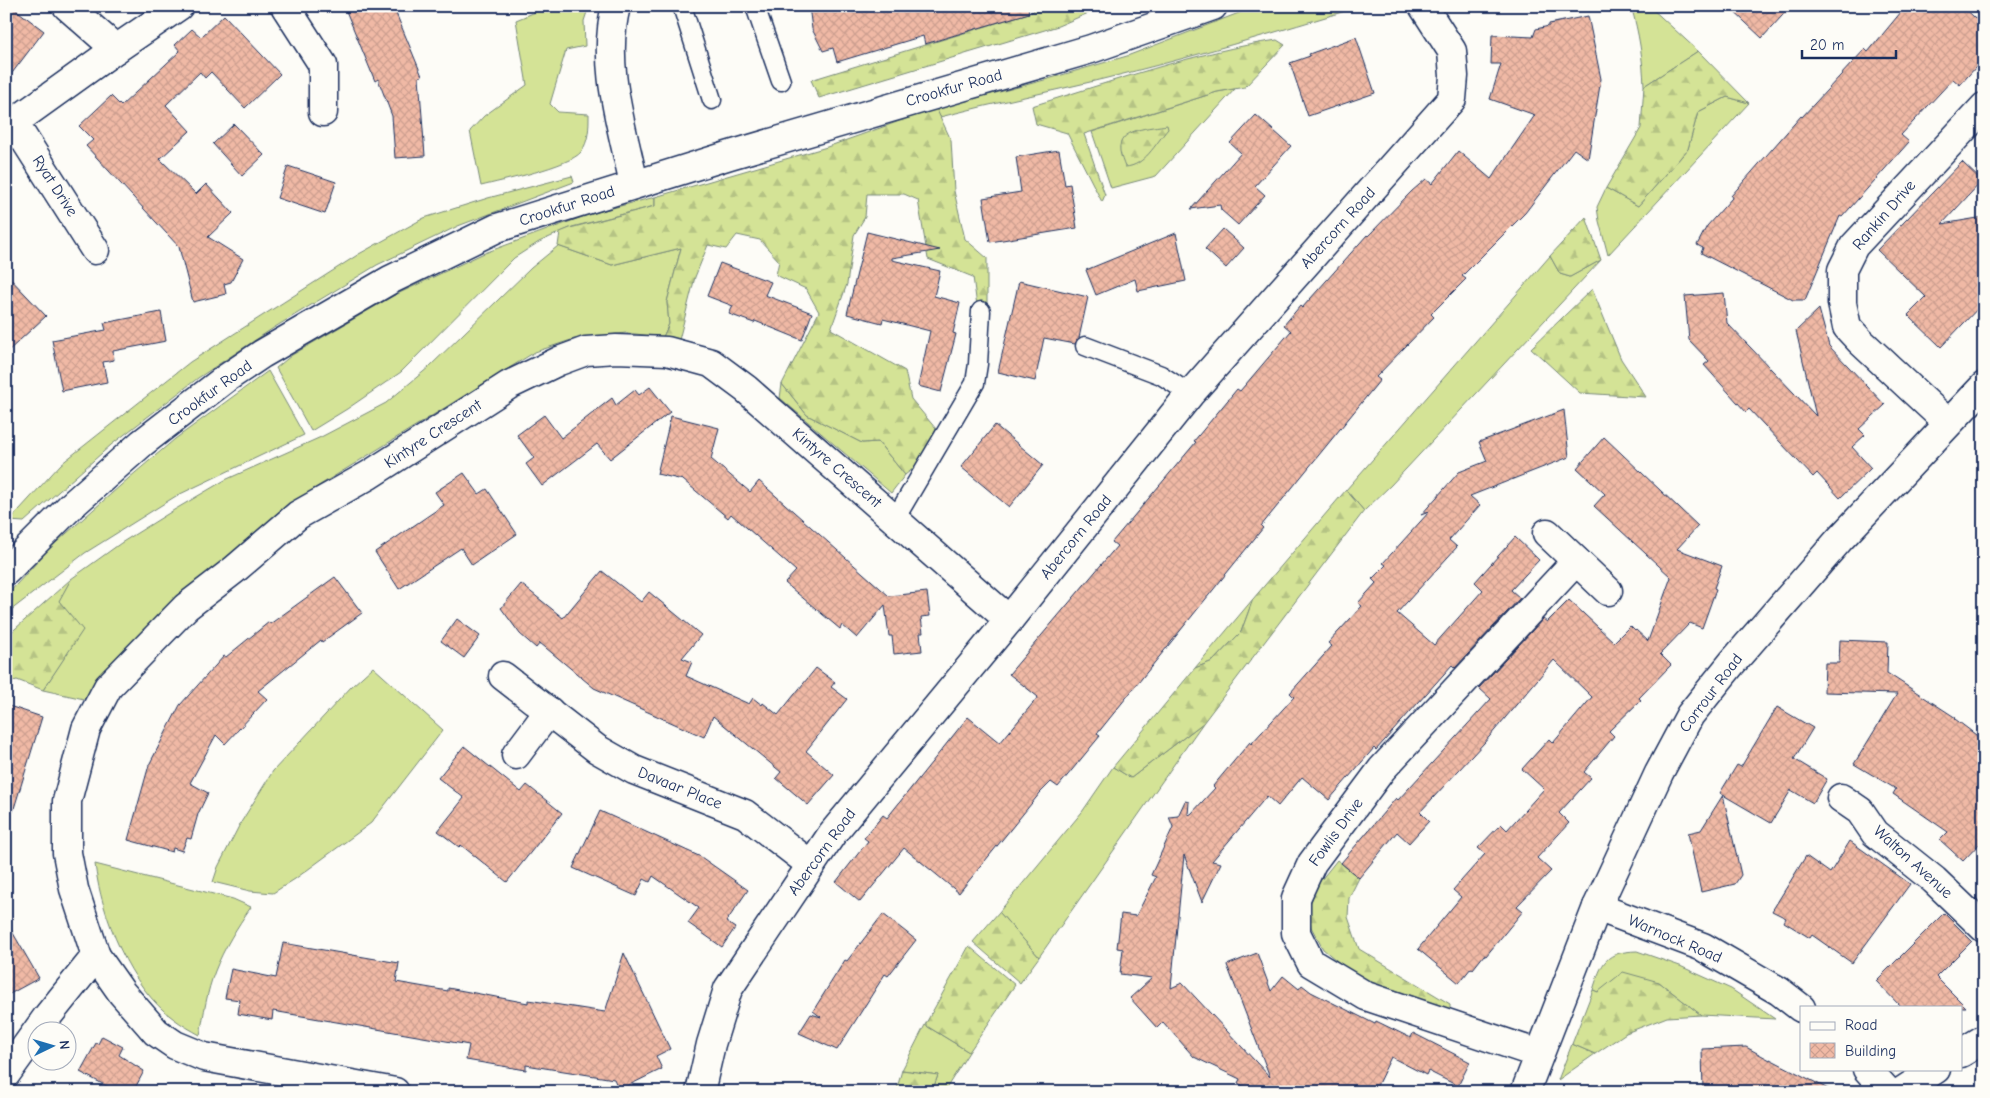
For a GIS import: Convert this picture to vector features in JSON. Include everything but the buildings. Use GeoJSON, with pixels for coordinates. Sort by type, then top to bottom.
{"type":"FeatureCollection","features":[{"type":"Feature","properties":{"kind":"street"},"geometry":{"type":"LineString","coordinates":[[67,6],[116,49]]}},
{"type":"Feature","properties":{"kind":"street","name":"Ryat Drive"},"geometry":{"type":"LineString","coordinates":[[95,250],[10,126],[179,6]]}},
{"type":"Feature","properties":{"kind":"street"},"geometry":{"type":"LineString","coordinates":[[285,6],[323,65],[323,112]]}},
{"type":"Feature","properties":{"kind":"street"},"geometry":{"type":"LineString","coordinates":[[616,6],[611,39],[612,80],[634,184]]}},
{"type":"Feature","properties":{"kind":"street","name":"Crookfur Road"},"geometry":{"type":"LineString","coordinates":[[7,568],[71,506],[142,443],[226,378],[262,354],[390,280],[497,228],[634,184],[1092,49],[1213,6]]}},
{"type":"Feature","properties":{"kind":"street","name":"Abercorn Road"},"geometry":{"type":"LineString","coordinates":[[700,1092],[711,1044],[728,989],[810,864],[832,834],[1009,620],[1190,394],[1452,99],[1454,76],[1452,51],[1423,6]]}},
{"type":"Feature","properties":{"kind":"street","name":"Rankin Drive"},"geometry":{"type":"LineString","coordinates":[[1948,423],[1860,342],[1847,327],[1842,304],[1842,270],[1854,246],[1984,106]]}},
{"type":"Feature","properties":{"kind":"street","name":"Kintyre Crescent"},"geometry":{"type":"LineString","coordinates":[[395,1092],[204,1057],[175,1045],[156,1032],[122,993],[96,956],[74,889],[67,853],[67,801],[86,729],[108,687],[186,606],[234,570],[298,515],[369,474],[509,385],[558,361],[586,351],[616,349],[667,351],[711,364],[746,389],[1009,620]]}},
{"type":"Feature","properties":{"kind":"street","name":"Corrour Road"},"geometry":{"type":"LineString","coordinates":[[1525,1092],[1597,906],[1659,773],[1690,715],[1732,663],[1839,540],[1984,386]]}},
{"type":"Feature","properties":{"kind":"street"},"geometry":{"type":"LineString","coordinates":[[1547,534],[1608,591]]}},
{"type":"Feature","properties":{"kind":"street","name":"Fowlis Drive"},"geometry":{"type":"LineString","coordinates":[[1539,1054],[1366,996],[1311,963],[1296,933],[1296,898],[1312,863],[1382,769],[1576,561]]}},
{"type":"Feature","properties":{"kind":"street","name":"Davaar Place"},"geometry":{"type":"LineString","coordinates":[[503,676],[597,748],[634,770],[745,814],[810,864]]}},
{"type":"Feature","properties":{"kind":"street"},"geometry":{"type":"LineString","coordinates":[[516,755],[549,711]]}},
{"type":"Feature","properties":{"kind":"street","name":"Walton Avenue"},"geometry":{"type":"LineString","coordinates":[[1841,798],[1860,811],[1875,833],[1934,880],[1984,928]]}},
{"type":"Feature","properties":{"kind":"street","name":"Warnock Road"},"geometry":{"type":"LineString","coordinates":[[1597,906],[1703,948],[1779,991],[1800,1007]]}},
{"type":"Feature","properties":{"kind":"street"},"geometry":{"type":"LineString","coordinates":[[6,1074],[47,1017],[96,956]]}},
{"type":"Feature","properties":{"kind":"street"},"geometry":{"type":"LineString","coordinates":[[1962,1052],[1984,1039]]}},
{"type":"Feature","properties":{"kind":"street"},"geometry":{"type":"LineString","coordinates":[[1868,1070],[1888,1092]]}},
{"type":"Feature","properties":{"kind":"street"},"geometry":{"type":"LineString","coordinates":[[1901,1092],[1934,1070]]}},
{"type":"Feature","properties":{"kind":"street"},"geometry":{"type":"LineString","coordinates":[[6,1085],[18,1092]]}},
{"type":"Feature","properties":{"kind":"lane"},"geometry":{"type":"LineString","coordinates":[[682,6],[712,100]]}},
{"type":"Feature","properties":{"kind":"lane"},"geometry":{"type":"LineString","coordinates":[[755,6],[781,81]]}},
{"type":"Feature","properties":{"kind":"lane"},"geometry":{"type":"LineString","coordinates":[[895,519],[975,383],[982,311]]}},
{"type":"Feature","properties":{"kind":"lane"},"geometry":{"type":"LineString","coordinates":[[1084,346],[1161,375],[1190,394]]}},
{"type":"Feature","properties":{"kind":"green space"},"geometry":{"type":"Polygon","coordinates":[[[550,6],[589,6],[584,21],[585,46],[566,50],[550,104],[558,112],[589,114],[589,129],[586,143],[581,152],[564,163],[481,186],[470,131],[484,116],[527,85],[516,20],[550,6]]]}},
{"type":"Feature","properties":{"kind":"green space"},"geometry":{"type":"Polygon","coordinates":[[[1038,6],[1105,6],[1058,26],[819,98],[811,80],[1032,12],[1038,6]]]}},
{"type":"Feature","properties":{"kind":"green space"},"geometry":{"type":"Polygon","coordinates":[[[1257,6],[1362,6],[1201,54],[1103,79],[940,117],[936,109],[1127,56],[1257,6]]]}},
{"type":"Feature","properties":{"kind":"green space"},"geometry":{"type":"Polygon","coordinates":[[[1631,6],[1649,6],[1698,51],[1644,86],[1640,46],[1631,6]]]}},
{"type":"Feature","properties":{"kind":"green space"},"geometry":{"type":"Polygon","coordinates":[[[1277,40],[1285,45],[1245,87],[1217,92],[1084,134],[1105,195],[1102,202],[1067,133],[1036,124],[1032,106],[1185,60],[1246,45],[1277,40]]]}},
{"type":"Feature","properties":{"kind":"green space"},"geometry":{"type":"Polygon","coordinates":[[[1698,51],[1749,103],[1727,97],[1698,112],[1688,149],[1638,206],[1606,188],[1641,128],[1644,86],[1698,51]]]}},
{"type":"Feature","properties":{"kind":"green space"},"geometry":{"type":"Polygon","coordinates":[[[1235,89],[1156,176],[1111,188],[1092,132],[1217,92],[1235,89]]]}},
{"type":"Feature","properties":{"kind":"green space"},"geometry":{"type":"Polygon","coordinates":[[[1727,97],[1749,103],[1608,255],[1597,207],[1606,188],[1638,206],[1688,149],[1698,112],[1727,97]]]}},
{"type":"Feature","properties":{"kind":"green space"},"geometry":{"type":"Polygon","coordinates":[[[936,108],[951,140],[954,191],[965,239],[987,258],[987,310],[977,306],[973,277],[928,259],[918,200],[904,194],[867,194],[865,217],[854,235],[847,284],[831,329],[905,371],[911,399],[936,429],[923,461],[905,475],[878,442],[862,443],[807,415],[782,384],[819,312],[806,289],[776,275],[779,261],[760,240],[737,235],[726,249],[708,245],[695,277],[679,340],[663,337],[669,324],[667,302],[681,248],[612,265],[558,246],[560,232],[570,228],[655,206],[655,197],[827,147],[936,108]]]}},
{"type":"Feature","properties":{"kind":"green space"},"geometry":{"type":"Polygon","coordinates":[[[1167,125],[1168,129],[1144,158],[1132,166],[1125,167],[1120,151],[1121,143],[1129,133],[1144,128],[1167,125]]]}},
{"type":"Feature","properties":{"kind":"green space"},"geometry":{"type":"Polygon","coordinates":[[[572,176],[574,182],[458,226],[377,265],[275,327],[198,378],[111,445],[24,522],[9,521],[61,464],[190,362],[359,254],[424,218],[488,198],[572,176]]]}},
{"type":"Feature","properties":{"kind":"green space"},"geometry":{"type":"Polygon","coordinates":[[[655,197],[655,206],[572,227],[539,242],[514,258],[401,372],[311,431],[276,368],[292,355],[393,296],[482,254],[593,213],[655,197]]]}},
{"type":"Feature","properties":{"kind":"green space"},"geometry":{"type":"Polygon","coordinates":[[[1586,217],[1601,260],[1570,277],[1560,274],[1550,256],[1586,217]]]}},
{"type":"Feature","properties":{"kind":"green space"},"geometry":{"type":"Polygon","coordinates":[[[558,246],[612,265],[681,248],[667,302],[669,324],[663,337],[626,333],[574,339],[535,352],[312,490],[224,565],[105,675],[84,699],[43,690],[82,630],[58,601],[71,579],[121,543],[225,480],[321,437],[386,403],[429,367],[531,268],[558,246]]]}},
{"type":"Feature","properties":{"kind":"green space"},"geometry":{"type":"Polygon","coordinates":[[[1550,256],[1560,274],[1570,277],[1601,260],[1391,485],[1364,511],[1346,490],[1550,256]]]}},
{"type":"Feature","properties":{"kind":"green space"},"geometry":{"type":"Polygon","coordinates":[[[1592,289],[1621,359],[1646,397],[1580,393],[1531,348],[1592,289]]]}},
{"type":"Feature","properties":{"kind":"green space"},"geometry":{"type":"Polygon","coordinates":[[[268,371],[304,435],[176,496],[85,553],[6,614],[6,596],[49,549],[175,439],[268,371]]]}},
{"type":"Feature","properties":{"kind":"green space"},"geometry":{"type":"Polygon","coordinates":[[[782,384],[807,415],[862,443],[878,442],[905,475],[891,493],[780,398],[782,384]]]}},
{"type":"Feature","properties":{"kind":"green space"},"geometry":{"type":"Polygon","coordinates":[[[1346,490],[1364,511],[1203,723],[1131,778],[1113,767],[1195,668],[1213,661],[1241,632],[1253,599],[1346,490]]]}},
{"type":"Feature","properties":{"kind":"green space"},"geometry":{"type":"Polygon","coordinates":[[[71,579],[59,601],[83,630],[43,690],[17,680],[6,683],[6,637],[71,579]]]}},
{"type":"Feature","properties":{"kind":"green space"},"geometry":{"type":"Polygon","coordinates":[[[1253,599],[1241,632],[1213,661],[1195,668],[1253,599]]]}},
{"type":"Feature","properties":{"kind":"green space"},"geometry":{"type":"Polygon","coordinates":[[[373,667],[443,730],[371,823],[295,879],[273,893],[250,891],[213,882],[218,867],[240,824],[273,771],[352,686],[373,667]]]}},
{"type":"Feature","properties":{"kind":"green space"},"geometry":{"type":"Polygon","coordinates":[[[1203,723],[1039,957],[999,912],[1082,812],[1113,767],[1131,778],[1203,723]]]}},
{"type":"Feature","properties":{"kind":"green space"},"geometry":{"type":"Polygon","coordinates":[[[1337,860],[1359,878],[1349,898],[1348,917],[1359,949],[1450,1004],[1450,1014],[1356,977],[1323,949],[1311,927],[1309,907],[1317,885],[1337,860]]]}},
{"type":"Feature","properties":{"kind":"green space"},"geometry":{"type":"Polygon","coordinates":[[[95,864],[233,899],[251,907],[222,954],[215,971],[208,994],[200,1035],[177,1021],[158,1006],[131,970],[111,927],[98,884],[95,864]]]}},
{"type":"Feature","properties":{"kind":"green space"},"geometry":{"type":"Polygon","coordinates":[[[999,912],[1039,957],[1020,983],[973,942],[999,912]]]}},
{"type":"Feature","properties":{"kind":"green space"},"geometry":{"type":"Polygon","coordinates":[[[969,946],[1015,985],[969,1052],[925,1025],[969,946]]]}},
{"type":"Feature","properties":{"kind":"green space"},"geometry":{"type":"Polygon","coordinates":[[[1637,951],[1680,966],[1731,989],[1775,1019],[1701,1015],[1659,982],[1598,992],[1593,990],[1599,972],[1606,960],[1611,956],[1637,951]]]}},
{"type":"Feature","properties":{"kind":"green space"},"geometry":{"type":"Polygon","coordinates":[[[1623,972],[1659,982],[1701,1015],[1667,1017],[1626,1033],[1595,1054],[1572,1044],[1593,990],[1598,992],[1623,972]]]}},
{"type":"Feature","properties":{"kind":"green space"},"geometry":{"type":"Polygon","coordinates":[[[925,1025],[969,1052],[944,1092],[932,1092],[938,1075],[902,1070],[925,1025]]]}},
{"type":"Feature","properties":{"kind":"green space"},"geometry":{"type":"Polygon","coordinates":[[[1572,1044],[1595,1054],[1558,1080],[1572,1044]]]}},
{"type":"Feature","properties":{"kind":"green space"},"geometry":{"type":"Polygon","coordinates":[[[902,1070],[938,1075],[932,1092],[896,1092],[902,1070]]]}}]}
